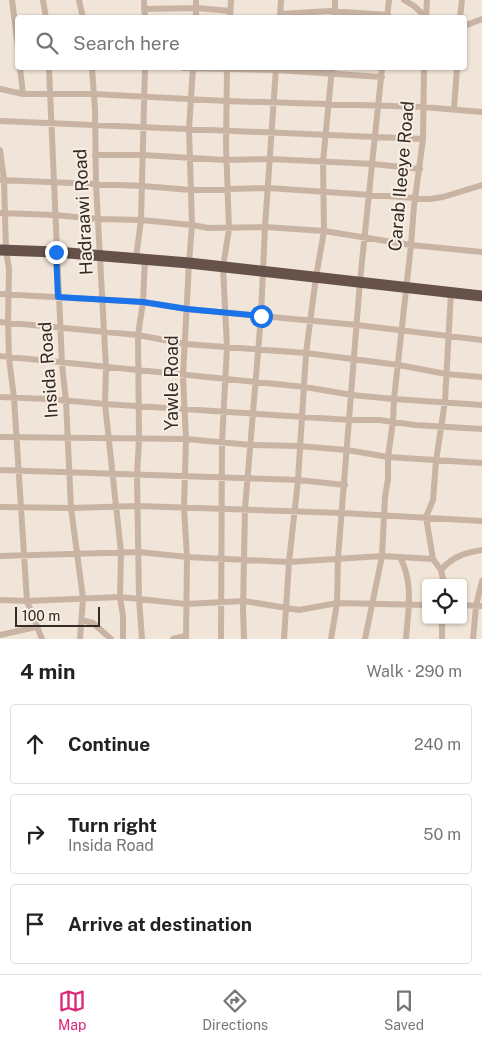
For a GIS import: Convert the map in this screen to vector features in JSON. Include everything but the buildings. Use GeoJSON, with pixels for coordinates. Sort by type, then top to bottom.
{"type":"FeatureCollection","features":[{"type":"Feature","properties":{"kind":"highway"},"geometry":{"type":"LineString","coordinates":[[3,250],[56,252],[189,263],[482,296]]}},
{"type":"Feature","properties":{"kind":"street"},"geometry":{"type":"LineString","coordinates":[[12,0],[15,24]]}},
{"type":"Feature","properties":{"kind":"street"},"geometry":{"type":"LineString","coordinates":[[43,0],[46,15]]}},
{"type":"Feature","properties":{"kind":"street"},"geometry":{"type":"LineString","coordinates":[[79,0],[82,15]]}},
{"type":"Feature","properties":{"kind":"street"},"geometry":{"type":"LineString","coordinates":[[144,0],[145,15]]}},
{"type":"Feature","properties":{"kind":"street"},"geometry":{"type":"LineString","coordinates":[[196,0],[196,15]]}},
{"type":"Feature","properties":{"kind":"street"},"geometry":{"type":"LineString","coordinates":[[144,9],[197,8],[230,14],[231,0]]}},
{"type":"Feature","properties":{"kind":"street"},"geometry":{"type":"LineString","coordinates":[[280,15],[281,0]]}},
{"type":"Feature","properties":{"kind":"street"},"geometry":{"type":"LineString","coordinates":[[335,0],[335,15]]}},
{"type":"Feature","properties":{"kind":"street"},"geometry":{"type":"LineString","coordinates":[[388,15],[389,0]]}},
{"type":"Feature","properties":{"kind":"street"},"geometry":{"type":"LineString","coordinates":[[404,0],[424,15]]}},
{"type":"Feature","properties":{"kind":"street"},"geometry":{"type":"LineString","coordinates":[[426,15],[427,0]]}},
{"type":"Feature","properties":{"kind":"street"},"geometry":{"type":"LineString","coordinates":[[460,15],[462,0]]}},
{"type":"Feature","properties":{"kind":"street"},"geometry":{"type":"LineString","coordinates":[[290,15],[330,11],[335,15]]}},
{"type":"Feature","properties":{"kind":"street"},"geometry":{"type":"LineString","coordinates":[[467,25],[482,19]]}},
{"type":"Feature","properties":{"kind":"street"},"geometry":{"type":"LineString","coordinates":[[20,70],[23,94]]}},
{"type":"Feature","properties":{"kind":"street","name":"Insida Road"},"geometry":{"type":"LineString","coordinates":[[48,70],[58,297],[66,401],[71,508],[83,598],[80,639]]}},
{"type":"Feature","properties":{"kind":"street","name":"Hadraawi Road"},"geometry":{"type":"LineString","coordinates":[[92,70],[106,368],[105,404],[107,439],[113,475],[121,552],[120,597],[123,616],[123,639]]}},
{"type":"Feature","properties":{"kind":"street"},"geometry":{"type":"LineString","coordinates":[[142,639],[139,598],[137,476],[139,439],[138,335],[143,302],[140,259],[145,70]]}},
{"type":"Feature","properties":{"kind":"street","name":"Yawle Road"},"geometry":{"type":"LineString","coordinates":[[186,637],[187,557],[184,508],[186,439],[183,409],[183,376],[192,225],[189,128],[193,70]]}},
{"type":"Feature","properties":{"kind":"street"},"geometry":{"type":"LineString","coordinates":[[221,639],[222,442],[227,347],[223,267],[229,229],[226,189],[227,70]]}},
{"type":"Feature","properties":{"kind":"street"},"geometry":{"type":"LineString","coordinates":[[244,639],[245,509],[261,316],[276,70]]}},
{"type":"Feature","properties":{"kind":"street"},"geometry":{"type":"LineString","coordinates":[[304,70],[382,76]]}},
{"type":"Feature","properties":{"kind":"street"},"geometry":{"type":"LineString","coordinates":[[331,639],[337,603],[338,558],[360,281],[382,70]]}},
{"type":"Feature","properties":{"kind":"street","name":"Carab Ileeye Road"},"geometry":{"type":"LineString","coordinates":[[365,639],[382,556],[388,457],[415,197],[423,139],[424,70]]}},
{"type":"Feature","properties":{"kind":"street"},"geometry":{"type":"LineString","coordinates":[[454,109],[456,70]]}},
{"type":"Feature","properties":{"kind":"street"},"geometry":{"type":"LineString","coordinates":[[284,639],[289,562],[298,480],[306,353],[324,231],[323,162],[331,71]]}},
{"type":"Feature","properties":{"kind":"street"},"geometry":{"type":"LineString","coordinates":[[0,89],[23,94],[94,94],[226,101],[423,107],[482,112]]}},
{"type":"Feature","properties":{"kind":"street"},"geometry":{"type":"LineString","coordinates":[[0,121],[423,139]]}},
{"type":"Feature","properties":{"kind":"street"},"geometry":{"type":"LineString","coordinates":[[0,150],[3,250],[9,269],[9,358],[20,471],[27,602],[42,639]]}},
{"type":"Feature","properties":{"kind":"street"},"geometry":{"type":"LineString","coordinates":[[95,155],[143,154],[226,160],[270,159],[420,168]]}},
{"type":"Feature","properties":{"kind":"street"},"geometry":{"type":"LineString","coordinates":[[2,180],[191,190],[268,188],[430,198],[482,185]]}},
{"type":"Feature","properties":{"kind":"street"},"geometry":{"type":"LineString","coordinates":[[2,213],[54,214],[98,219],[141,220],[208,228],[265,227],[324,231],[411,245],[482,252]]}},
{"type":"Feature","properties":{"kind":"street"},"geometry":{"type":"LineString","coordinates":[[443,579],[441,570],[433,559],[426,517],[433,500],[436,460],[445,401],[451,292]]}},
{"type":"Feature","properties":{"kind":"street"},"geometry":{"type":"LineString","coordinates":[[0,294],[143,302],[187,309],[357,325],[482,340]]}},
{"type":"Feature","properties":{"kind":"street"},"geometry":{"type":"LineString","coordinates":[[0,322],[138,335],[185,344],[306,353],[482,378]]}},
{"type":"Feature","properties":{"kind":"street"},"geometry":{"type":"LineString","coordinates":[[0,356],[62,364],[305,387],[352,395],[482,405]]}},
{"type":"Feature","properties":{"kind":"street"},"geometry":{"type":"LineString","coordinates":[[0,397],[350,420],[393,421],[415,425],[482,429]]}},
{"type":"Feature","properties":{"kind":"street"},"geometry":{"type":"LineString","coordinates":[[0,437],[186,439],[251,445],[299,446],[347,450],[388,457],[482,463]]}},
{"type":"Feature","properties":{"kind":"street"},"geometry":{"type":"LineString","coordinates":[[0,470],[298,480],[345,485]]}},
{"type":"Feature","properties":{"kind":"street"},"geometry":{"type":"LineString","coordinates":[[0,507],[71,508],[116,505],[342,513],[482,521]]}},
{"type":"Feature","properties":{"kind":"street"},"geometry":{"type":"LineString","coordinates":[[441,570],[449,561],[458,556],[482,550]]}},
{"type":"Feature","properties":{"kind":"street"},"geometry":{"type":"LineString","coordinates":[[0,556],[139,552],[187,557],[289,562],[382,556],[433,559]]}},
{"type":"Feature","properties":{"kind":"street"},"geometry":{"type":"LineString","coordinates":[[400,557],[409,586],[406,639]]}},
{"type":"Feature","properties":{"kind":"street"},"geometry":{"type":"LineString","coordinates":[[473,639],[482,581]]}},
{"type":"Feature","properties":{"kind":"street"},"geometry":{"type":"LineString","coordinates":[[0,600],[27,602],[120,597],[186,604],[244,601],[299,610],[337,603],[422,604]]}},
{"type":"Feature","properties":{"kind":"street"},"geometry":{"type":"LineString","coordinates":[[81,620],[93,623],[111,639]]}},
{"type":"Feature","properties":{"kind":"street"},"geometry":{"type":"LineString","coordinates":[[442,624],[442,639]]}},
{"type":"Feature","properties":{"kind":"street"},"geometry":{"type":"LineString","coordinates":[[0,635],[12,636],[36,627]]}},
{"type":"Feature","properties":{"kind":"street"},"geometry":{"type":"LineString","coordinates":[[174,639],[186,637]]}},
{"type":"Feature","properties":{"kind":"route"},"geometry":{"type":"LineString","coordinates":[[56,252],[58,297],[143,302],[187,309],[261,316]]}}]}
